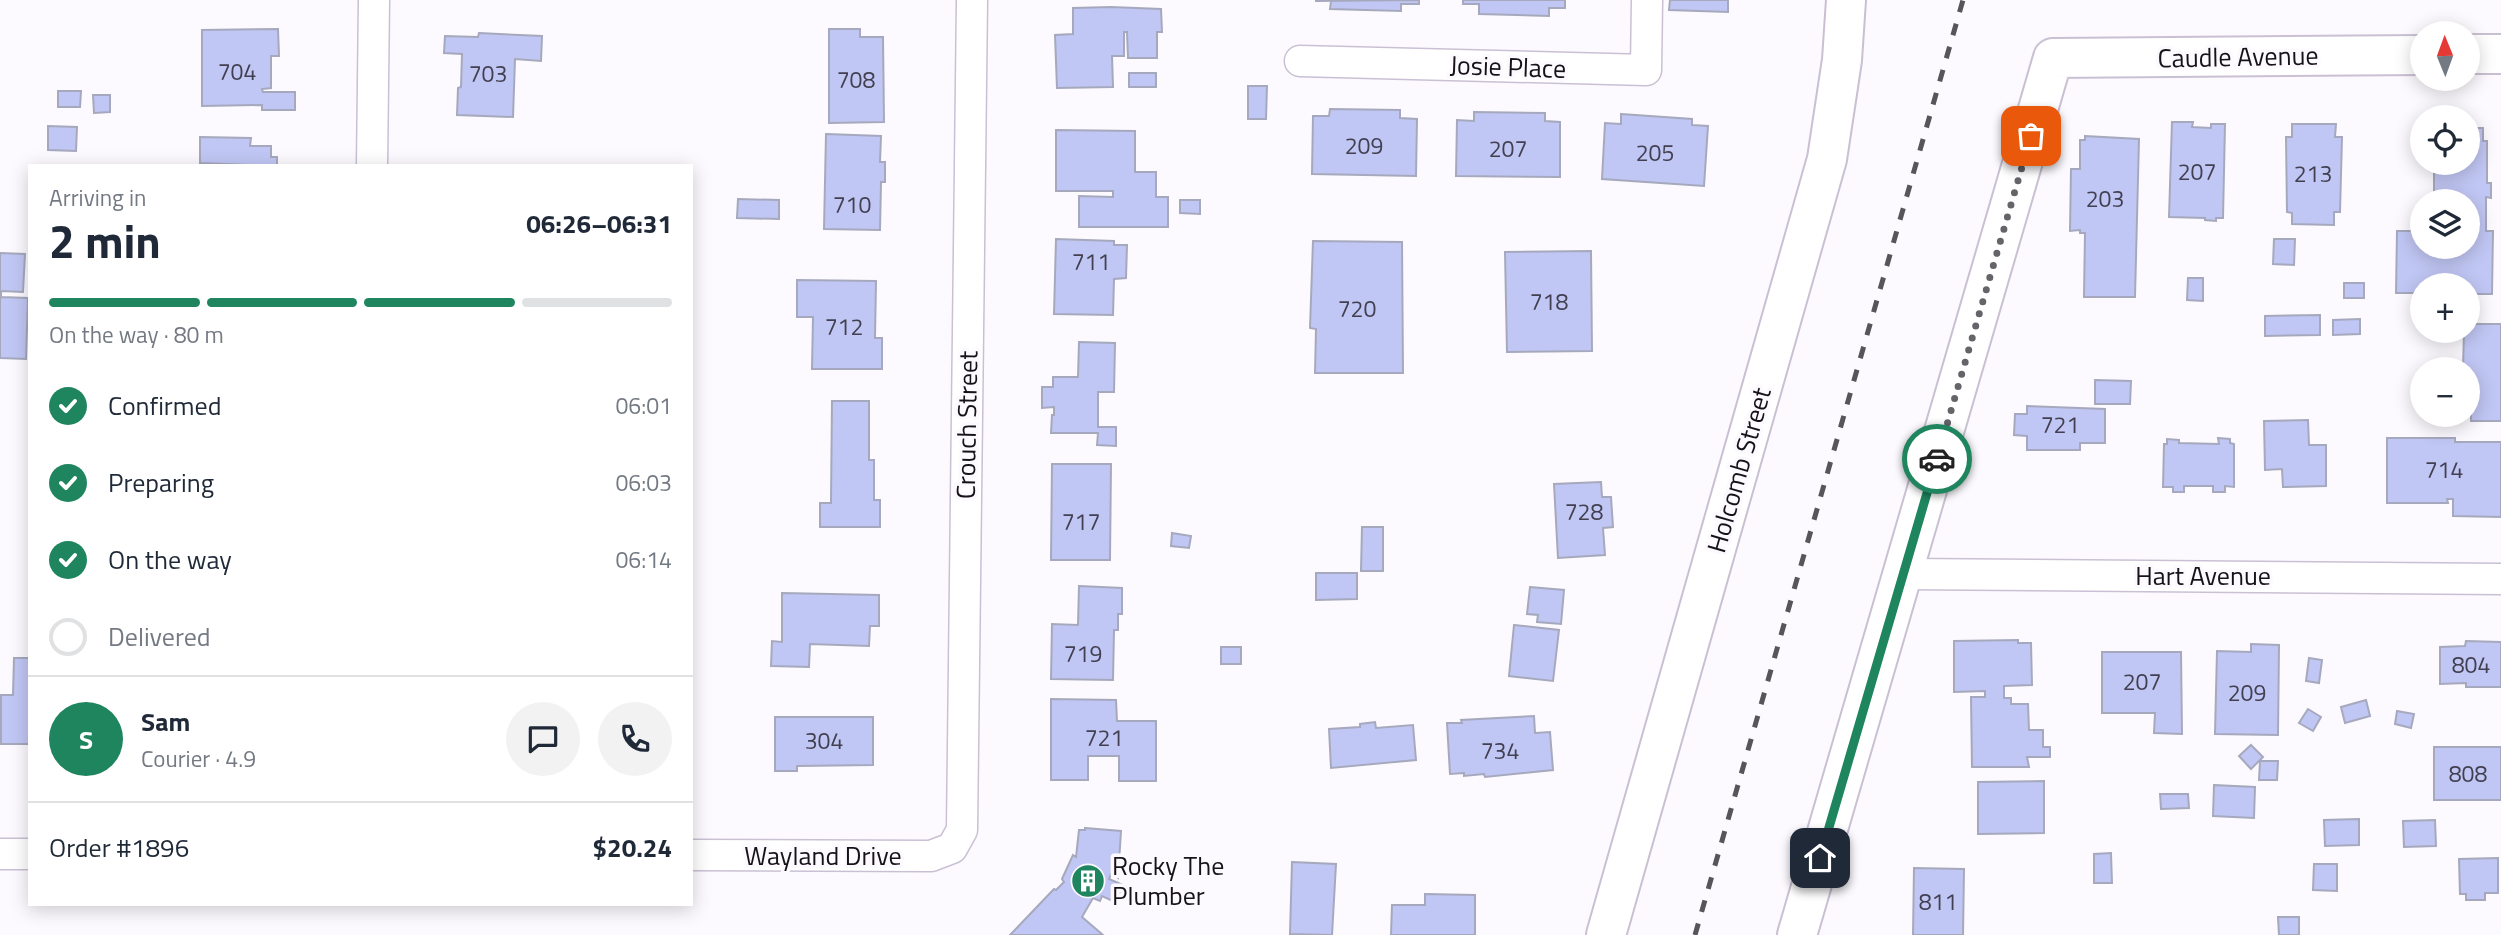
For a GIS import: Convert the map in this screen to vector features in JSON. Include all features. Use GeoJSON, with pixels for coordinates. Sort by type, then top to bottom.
{"type":"FeatureCollection","features":[{"type":"Feature","properties":{"kind":"street"},"geometry":{"type":"LineString","coordinates":[[372,164],[374,0]]}},
{"type":"Feature","properties":{"kind":"street","name":"Crouch Street"},"geometry":{"type":"LineString","coordinates":[[952,848],[962,830],[972,0]]}},
{"type":"Feature","properties":{"kind":"street","name":"Josie Place"},"geometry":{"type":"LineString","coordinates":[[1300,61],[1646,70],[1647,0]]}},
{"type":"Feature","properties":{"kind":"street","name":"Holcomb Street"},"geometry":{"type":"LineString","coordinates":[[1606,935],[1827,159],[1842,60],[1846,0]]}},
{"type":"Feature","properties":{"kind":"street"},"geometry":{"type":"LineString","coordinates":[[2480,54],[2501,54]]}},
{"type":"Feature","properties":{"kind":"street","name":"Caudle Avenue"},"geometry":{"type":"LineString","coordinates":[[1904,574],[2053,58],[2410,55]]}},
{"type":"Feature","properties":{"kind":"street"},"geometry":{"type":"LineString","coordinates":[[1797,935],[1904,574]]}},
{"type":"Feature","properties":{"kind":"street","name":"Hart Avenue"},"geometry":{"type":"LineString","coordinates":[[1904,574],[2501,579]]}},
{"type":"Feature","properties":{"kind":"street","name":"Wayland Drive"},"geometry":{"type":"LineString","coordinates":[[693,855],[931,856],[952,848]]}},
{"type":"Feature","properties":{"kind":"street"},"geometry":{"type":"LineString","coordinates":[[0,854],[28,854]]}},
{"type":"Feature","properties":{"kind":"building"},"geometry":{"type":"Polygon","coordinates":[[[1419,0],[1419,4],[1401,4],[1401,11],[1330,9],[1331,1],[1315,1],[1419,0]]]}},
{"type":"Feature","properties":{"kind":"building"},"geometry":{"type":"Polygon","coordinates":[[[1463,0],[1565,0],[1565,8],[1549,8],[1549,16],[1479,14],[1479,4],[1463,4],[1463,0]]]}},
{"type":"Feature","properties":{"kind":"building"},"geometry":{"type":"Polygon","coordinates":[[[1670,0],[1728,0],[1728,12],[1669,10],[1670,0]]]}},
{"type":"Feature","properties":{"kind":"building"},"geometry":{"type":"Polygon","coordinates":[[[1073,8],[1161,9],[1162,32],[1157,32],[1157,58],[1128,58],[1127,32],[1124,32],[1124,56],[1112,56],[1113,87],[1057,88],[1055,35],[1073,34],[1073,8]]]}},
{"type":"Feature","properties":{"kind":"building"},"geometry":{"type":"Polygon","coordinates":[[[278,29],[279,56],[271,56],[271,88],[262,89],[263,92],[295,92],[295,110],[262,110],[262,105],[202,106],[202,30],[278,29]]]}},
{"type":"Feature","properties":{"kind":"building"},"geometry":{"type":"Polygon","coordinates":[[[829,29],[860,29],[860,37],[883,37],[884,122],[829,123],[829,29]]]}},
{"type":"Feature","properties":{"kind":"building"},"geometry":{"type":"Polygon","coordinates":[[[479,33],[542,36],[541,61],[515,59],[513,117],[457,115],[462,54],[444,53],[445,36],[478,37],[479,33]]]}},
{"type":"Feature","properties":{"kind":"building"},"geometry":{"type":"Polygon","coordinates":[[[1129,73],[1156,73],[1156,87],[1129,87],[1129,73]]]}},
{"type":"Feature","properties":{"kind":"building"},"geometry":{"type":"Polygon","coordinates":[[[1248,86],[1267,86],[1266,119],[1248,119],[1248,86]]]}},
{"type":"Feature","properties":{"kind":"building"},"geometry":{"type":"Polygon","coordinates":[[[58,91],[81,91],[80,107],[58,107],[58,91]]]}},
{"type":"Feature","properties":{"kind":"building"},"geometry":{"type":"Polygon","coordinates":[[[93,95],[110,95],[110,112],[94,113],[93,95]]]}},
{"type":"Feature","properties":{"kind":"building"},"geometry":{"type":"Polygon","coordinates":[[[1330,109],[1400,110],[1400,118],[1417,119],[1416,176],[1312,174],[1313,116],[1329,116],[1330,109]]]}},
{"type":"Feature","properties":{"kind":"building"},"geometry":{"type":"Polygon","coordinates":[[[1474,112],[1545,113],[1545,121],[1560,122],[1560,177],[1456,176],[1457,120],[1474,121],[1474,112]]]}},
{"type":"Feature","properties":{"kind":"building"},"geometry":{"type":"Polygon","coordinates":[[[1621,114],[1692,119],[1692,125],[1708,126],[1704,186],[1602,179],[1605,123],[1621,124],[1621,114]]]}},
{"type":"Feature","properties":{"kind":"building"},"geometry":{"type":"Polygon","coordinates":[[[2172,122],[2193,122],[2192,127],[2211,128],[2211,124],[2225,124],[2223,218],[2216,218],[2216,221],[2169,217],[2172,122]]]}},
{"type":"Feature","properties":{"kind":"building"},"geometry":{"type":"Polygon","coordinates":[[[2292,124],[2336,124],[2335,137],[2342,137],[2340,212],[2334,212],[2334,225],[2292,224],[2292,213],[2287,212],[2286,137],[2292,137],[2292,124]]]}},
{"type":"Feature","properties":{"kind":"building"},"geometry":{"type":"Polygon","coordinates":[[[48,126],[77,127],[76,151],[48,150],[48,126]]]}},
{"type":"Feature","properties":{"kind":"building"},"geometry":{"type":"Polygon","coordinates":[[[2480,128],[2483,128],[2483,141],[2487,141],[2487,183],[2491,183],[2491,198],[2486,197],[2486,231],[2493,231],[2492,294],[2480,294],[2480,273],[2410,273],[2410,293],[2396,293],[2397,231],[2410,231],[2410,259],[2480,259],[2480,189],[2434,189],[2434,175],[2480,175],[2480,128]]]}},
{"type":"Feature","properties":{"kind":"building"},"geometry":{"type":"Polygon","coordinates":[[[1056,130],[1135,131],[1135,172],[1156,172],[1156,197],[1168,197],[1168,227],[1079,227],[1079,196],[1113,197],[1113,191],[1056,191],[1056,130]]]}},
{"type":"Feature","properties":{"kind":"building"},"geometry":{"type":"Polygon","coordinates":[[[826,134],[881,136],[880,162],[885,162],[885,182],[881,182],[880,230],[824,229],[826,134]]]}},
{"type":"Feature","properties":{"kind":"building"},"geometry":{"type":"Polygon","coordinates":[[[2085,136],[2139,139],[2135,297],[2084,297],[2085,233],[2080,233],[2080,230],[2070,231],[2071,169],[2080,169],[2080,140],[2085,140],[2085,136]]]}},
{"type":"Feature","properties":{"kind":"building"},"geometry":{"type":"Polygon","coordinates":[[[200,137],[251,138],[250,146],[271,146],[271,157],[277,157],[277,164],[200,163],[200,137]]]}},
{"type":"Feature","properties":{"kind":"building"},"geometry":{"type":"Polygon","coordinates":[[[738,199],[779,200],[779,219],[737,218],[738,199]]]}},
{"type":"Feature","properties":{"kind":"building"},"geometry":{"type":"Polygon","coordinates":[[[1180,200],[1200,200],[1200,214],[1180,213],[1180,200]]]}},
{"type":"Feature","properties":{"kind":"building"},"geometry":{"type":"Polygon","coordinates":[[[1056,239],[1114,241],[1114,245],[1127,245],[1126,278],[1114,279],[1113,315],[1054,314],[1056,239]]]}},
{"type":"Feature","properties":{"kind":"building"},"geometry":{"type":"Polygon","coordinates":[[[2274,239],[2295,239],[2294,265],[2273,264],[2274,239]]]}},
{"type":"Feature","properties":{"kind":"building"},"geometry":{"type":"Polygon","coordinates":[[[1313,241],[1402,242],[1403,373],[1315,373],[1316,329],[1310,328],[1313,241]]]}},
{"type":"Feature","properties":{"kind":"building"},"geometry":{"type":"Polygon","coordinates":[[[1591,251],[1592,351],[1507,352],[1505,252],[1591,251]]]}},
{"type":"Feature","properties":{"kind":"building"},"geometry":{"type":"Polygon","coordinates":[[[0,253],[25,254],[23,292],[1,291],[1,297],[28,298],[26,359],[0,358],[0,253]]]}},
{"type":"Feature","properties":{"kind":"building"},"geometry":{"type":"Polygon","coordinates":[[[2188,278],[2203,278],[2203,301],[2187,300],[2188,278]]]}},
{"type":"Feature","properties":{"kind":"building"},"geometry":{"type":"Polygon","coordinates":[[[797,280],[876,281],[875,338],[882,338],[882,369],[812,369],[813,317],[797,317],[797,280]]]}},
{"type":"Feature","properties":{"kind":"building"},"geometry":{"type":"Polygon","coordinates":[[[2344,283],[2364,283],[2364,298],[2344,298],[2344,283]]]}},
{"type":"Feature","properties":{"kind":"building"},"geometry":{"type":"Polygon","coordinates":[[[2320,315],[2320,335],[2265,336],[2265,316],[2320,315]]]}},
{"type":"Feature","properties":{"kind":"building"},"geometry":{"type":"Polygon","coordinates":[[[2360,319],[2360,334],[2333,335],[2333,320],[2360,319]]]}},
{"type":"Feature","properties":{"kind":"building"},"geometry":{"type":"Polygon","coordinates":[[[2480,324],[2501,324],[2501,421],[2480,421],[2480,357],[2463,357],[2464,343],[2480,343],[2480,324]]]}},
{"type":"Feature","properties":{"kind":"building"},"geometry":{"type":"Polygon","coordinates":[[[1079,342],[1115,343],[1114,392],[1098,392],[1098,427],[1116,427],[1116,446],[1097,445],[1098,433],[1051,433],[1054,407],[1042,408],[1042,387],[1053,387],[1053,377],[1078,377],[1079,342]]]}},
{"type":"Feature","properties":{"kind":"building"},"geometry":{"type":"Polygon","coordinates":[[[2095,380],[2131,381],[2130,404],[2095,404],[2095,380]]]}},
{"type":"Feature","properties":{"kind":"building"},"geometry":{"type":"Polygon","coordinates":[[[832,401],[869,401],[869,460],[874,460],[874,500],[880,500],[880,527],[820,527],[820,503],[831,503],[832,401]]]}},
{"type":"Feature","properties":{"kind":"building"},"geometry":{"type":"Polygon","coordinates":[[[2027,406],[2105,409],[2105,443],[2080,443],[2080,450],[2027,450],[2027,436],[2014,435],[2015,414],[2027,414],[2027,406]]]}},
{"type":"Feature","properties":{"kind":"building"},"geometry":{"type":"Polygon","coordinates":[[[2308,420],[2309,445],[2326,445],[2326,486],[2283,487],[2282,469],[2265,470],[2264,421],[2308,420]]]}},
{"type":"Feature","properties":{"kind":"building"},"geometry":{"type":"Polygon","coordinates":[[[2218,438],[2230,439],[2230,443],[2234,444],[2234,487],[2225,486],[2225,492],[2213,492],[2213,486],[2184,486],[2184,492],[2173,492],[2173,487],[2163,487],[2164,444],[2167,444],[2167,439],[2179,440],[2179,443],[2219,444],[2218,438]]]}},
{"type":"Feature","properties":{"kind":"building"},"geometry":{"type":"Polygon","coordinates":[[[2387,438],[2455,438],[2455,442],[2501,442],[2501,517],[2453,516],[2453,499],[2447,499],[2448,503],[2387,503],[2387,438]]]}},
{"type":"Feature","properties":{"kind":"building"},"geometry":{"type":"Polygon","coordinates":[[[1052,464],[1111,464],[1110,560],[1051,560],[1052,464]]]}},
{"type":"Feature","properties":{"kind":"building"},"geometry":{"type":"Polygon","coordinates":[[[1601,482],[1602,497],[1611,497],[1613,527],[1603,528],[1605,555],[1558,558],[1554,484],[1601,482]]]}},
{"type":"Feature","properties":{"kind":"building"},"geometry":{"type":"Polygon","coordinates":[[[1362,527],[1383,527],[1383,571],[1361,571],[1362,527]]]}},
{"type":"Feature","properties":{"kind":"building"},"geometry":{"type":"Polygon","coordinates":[[[1172,533],[1191,536],[1189,548],[1171,546],[1172,533]]]}},
{"type":"Feature","properties":{"kind":"building"},"geometry":{"type":"Polygon","coordinates":[[[1316,573],[1357,573],[1357,599],[1316,600],[1316,573]]]}},
{"type":"Feature","properties":{"kind":"building"},"geometry":{"type":"Polygon","coordinates":[[[1079,586],[1122,588],[1122,614],[1118,614],[1118,630],[1114,630],[1113,680],[1051,679],[1052,624],[1078,625],[1079,586]]]}},
{"type":"Feature","properties":{"kind":"building"},"geometry":{"type":"Polygon","coordinates":[[[1530,587],[1564,590],[1561,624],[1537,622],[1538,615],[1527,614],[1530,587]]]}},
{"type":"Feature","properties":{"kind":"building"},"geometry":{"type":"Polygon","coordinates":[[[782,593],[879,595],[879,626],[870,626],[869,646],[810,644],[809,667],[771,666],[772,641],[782,642],[782,593]]]}},
{"type":"Feature","properties":{"kind":"building"},"geometry":{"type":"Polygon","coordinates":[[[1514,625],[1559,630],[1553,681],[1509,676],[1514,625]]]}},
{"type":"Feature","properties":{"kind":"building"},"geometry":{"type":"Polygon","coordinates":[[[2018,640],[2018,643],[2031,643],[2032,685],[2004,686],[2004,698],[2011,698],[2011,704],[2028,704],[2029,730],[2043,730],[2043,747],[2050,747],[2050,757],[2027,757],[2029,767],[1972,767],[1971,697],[1985,697],[1985,691],[1954,692],[1954,641],[2018,640]]]}},
{"type":"Feature","properties":{"kind":"building"},"geometry":{"type":"Polygon","coordinates":[[[2466,641],[2501,642],[2501,687],[2466,687],[2466,683],[2440,684],[2440,647],[2465,646],[2466,641]]]}},
{"type":"Feature","properties":{"kind":"building"},"geometry":{"type":"Polygon","coordinates":[[[2251,644],[2279,645],[2278,735],[2215,734],[2217,651],[2251,652],[2251,644]]]}},
{"type":"Feature","properties":{"kind":"building"},"geometry":{"type":"Polygon","coordinates":[[[1221,647],[1241,647],[1241,664],[1221,664],[1221,647]]]}},
{"type":"Feature","properties":{"kind":"building"},"geometry":{"type":"Polygon","coordinates":[[[2102,652],[2181,652],[2182,734],[2154,733],[2155,713],[2102,713],[2102,652]]]}},
{"type":"Feature","properties":{"kind":"building"},"geometry":{"type":"Polygon","coordinates":[[[14,658],[28,658],[28,744],[1,744],[1,695],[13,695],[14,658]]]}},
{"type":"Feature","properties":{"kind":"building"},"geometry":{"type":"Polygon","coordinates":[[[2309,658],[2322,660],[2319,683],[2306,681],[2309,658]]]}},
{"type":"Feature","properties":{"kind":"building"},"geometry":{"type":"Polygon","coordinates":[[[1051,699],[1116,700],[1117,721],[1156,721],[1156,781],[1119,781],[1119,756],[1088,756],[1088,780],[1051,780],[1051,699]]]}},
{"type":"Feature","properties":{"kind":"building"},"geometry":{"type":"Polygon","coordinates":[[[2366,700],[2370,716],[2345,723],[2341,707],[2366,700]]]}},
{"type":"Feature","properties":{"kind":"building"},"geometry":{"type":"Polygon","coordinates":[[[2308,709],[2321,717],[2313,731],[2299,723],[2308,709]]]}},
{"type":"Feature","properties":{"kind":"building"},"geometry":{"type":"Polygon","coordinates":[[[2397,711],[2414,714],[2411,728],[2395,724],[2397,711]]]}},
{"type":"Feature","properties":{"kind":"building"},"geometry":{"type":"Polygon","coordinates":[[[1534,716],[1535,733],[1550,732],[1553,770],[1485,777],[1484,774],[1450,774],[1447,723],[1534,716]]]}},
{"type":"Feature","properties":{"kind":"building"},"geometry":{"type":"Polygon","coordinates":[[[775,717],[873,717],[873,765],[797,766],[797,771],[775,771],[775,717]]]}},
{"type":"Feature","properties":{"kind":"building"},"geometry":{"type":"Polygon","coordinates":[[[1375,722],[1376,728],[1413,725],[1416,760],[1331,768],[1329,729],[1360,727],[1360,724],[1375,722]]]}},
{"type":"Feature","properties":{"kind":"building"},"geometry":{"type":"Polygon","coordinates":[[[2251,745],[2263,757],[2251,769],[2239,756],[2251,745]]]}},
{"type":"Feature","properties":{"kind":"building"},"geometry":{"type":"Polygon","coordinates":[[[2434,747],[2501,747],[2501,800],[2434,800],[2434,747]]]}},
{"type":"Feature","properties":{"kind":"building"},"geometry":{"type":"Polygon","coordinates":[[[2260,761],[2278,761],[2277,780],[2259,780],[2260,761]]]}},
{"type":"Feature","properties":{"kind":"building"},"geometry":{"type":"Polygon","coordinates":[[[2044,781],[2044,833],[1978,834],[1978,782],[2044,781]]]}},
{"type":"Feature","properties":{"kind":"building"},"geometry":{"type":"Polygon","coordinates":[[[2214,785],[2255,787],[2254,818],[2213,816],[2214,785]]]}},
{"type":"Feature","properties":{"kind":"building"},"geometry":{"type":"Polygon","coordinates":[[[2160,794],[2188,794],[2189,808],[2161,809],[2160,794]]]}},
{"type":"Feature","properties":{"kind":"building"},"geometry":{"type":"Polygon","coordinates":[[[2359,819],[2359,845],[2325,846],[2324,820],[2359,819]]]}},
{"type":"Feature","properties":{"kind":"building"},"geometry":{"type":"Polygon","coordinates":[[[2435,820],[2436,846],[2404,847],[2403,821],[2435,820]]]}},
{"type":"Feature","properties":{"kind":"building","name":"Rocky The Plumber"},"geometry":{"type":"Polygon","coordinates":[[[1085,828],[1121,831],[1118,878],[1111,874],[1109,879],[1123,885],[1115,902],[1102,896],[1100,901],[1093,898],[1082,917],[1103,935],[1010,935],[1064,882],[1062,879],[1073,855],[1076,857],[1079,830],[1085,828]]]}},
{"type":"Feature","properties":{"kind":"building"},"geometry":{"type":"Polygon","coordinates":[[[2111,853],[2112,883],[2094,883],[2094,854],[2111,853]]]}},
{"type":"Feature","properties":{"kind":"building"},"geometry":{"type":"Polygon","coordinates":[[[2498,858],[2498,893],[2485,893],[2485,900],[2466,900],[2466,894],[2460,894],[2459,859],[2498,858]]]}},
{"type":"Feature","properties":{"kind":"building"},"geometry":{"type":"Polygon","coordinates":[[[1292,862],[1336,864],[1332,935],[1290,934],[1292,862]]]}},
{"type":"Feature","properties":{"kind":"building"},"geometry":{"type":"Polygon","coordinates":[[[2314,864],[2337,864],[2337,891],[2313,890],[2314,864]]]}},
{"type":"Feature","properties":{"kind":"building"},"geometry":{"type":"Polygon","coordinates":[[[1914,868],[1964,869],[1963,935],[1913,935],[1914,868]]]}},
{"type":"Feature","properties":{"kind":"building"},"geometry":{"type":"Polygon","coordinates":[[[1425,894],[1475,895],[1475,935],[1391,935],[1392,905],[1425,905],[1425,894]]]}},
{"type":"Feature","properties":{"kind":"building"},"geometry":{"type":"Polygon","coordinates":[[[2278,917],[2299,917],[2299,935],[2279,935],[2278,917]]]}},
{"type":"Feature","properties":{"kind":"railway"},"geometry":{"type":"LineString","coordinates":[[1695,935],[1963,0]]}},
{"type":"Feature","properties":{"kind":"way so far"},"geometry":{"type":"LineString","coordinates":[[1937,459],[2031,136]]}},
{"type":"Feature","properties":{"kind":"place","name":"Rocky The Plumber"},"geometry":{"type":"Point","coordinates":[1088,881]}},
{"type":"Feature","properties":{"kind":"route"},"geometry":{"type":"LineString","coordinates":[[1820,858],[1937,459]]}}]}
